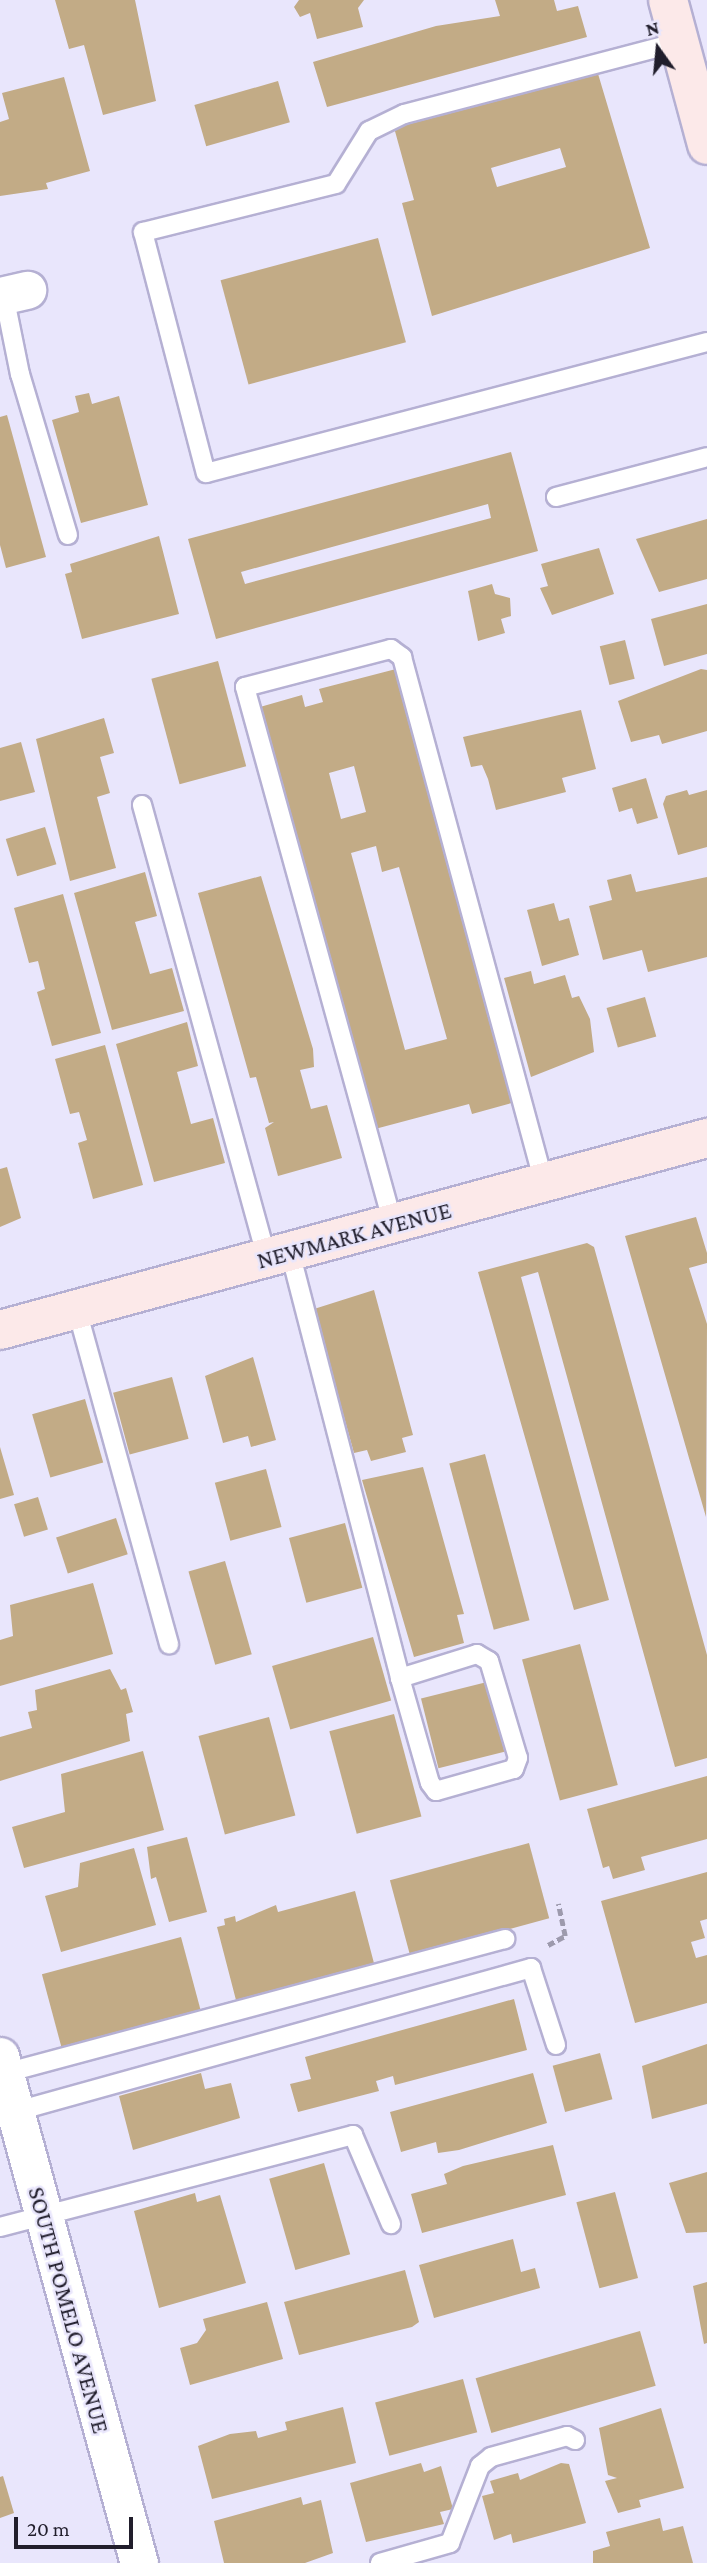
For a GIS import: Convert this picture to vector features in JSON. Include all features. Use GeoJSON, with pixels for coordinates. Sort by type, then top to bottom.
{"type":"FeatureCollection","features":[{"type":"Feature","properties":{"kind":"street"},"geometry":{"type":"LineString","coordinates":[[668,0],[707,145]]}},
{"type":"Feature","properties":{"kind":"street","name":"NEWMARK AVENUE"},"geometry":{"type":"LineString","coordinates":[[0,1330],[707,1139]]}},
{"type":"Feature","properties":{"kind":"street","name":"SOUTH POMELO AVENUE"},"geometry":{"type":"LineString","coordinates":[[2,2065],[7,2114],[45,2220],[139,2563]]}},
{"type":"Feature","properties":{"kind":"lane"},"geometry":{"type":"LineString","coordinates":[[679,41],[404,114],[369,131],[336,184],[144,232],[206,473],[707,342]]}},
{"type":"Feature","properties":{"kind":"lane"},"geometry":{"type":"LineString","coordinates":[[10,294],[22,382],[68,536]]}},
{"type":"Feature","properties":{"kind":"lane"},"geometry":{"type":"LineString","coordinates":[[556,497],[707,457]]}},
{"type":"Feature","properties":{"kind":"lane"},"geometry":{"type":"LineString","coordinates":[[393,1224],[245,687],[391,649],[402,657],[544,1183]]}},
{"type":"Feature","properties":{"kind":"lane"},"geometry":{"type":"LineString","coordinates":[[142,805],[278,1255],[400,1678],[436,1791],[514,1769],[518,1758],[489,1661],[477,1654],[400,1678]]}},
{"type":"Feature","properties":{"kind":"lane"},"geometry":{"type":"LineString","coordinates":[[77,1310],[169,1645]]}},
{"type":"Feature","properties":{"kind":"lane"},"geometry":{"type":"LineString","coordinates":[[2,2065],[505,1939]]}},
{"type":"Feature","properties":{"kind":"lane"},"geometry":{"type":"LineString","coordinates":[[7,2114],[531,1968],[556,2045]]}},
{"type":"Feature","properties":{"kind":"lane"},"geometry":{"type":"LineString","coordinates":[[0,2227],[45,2220],[353,2135],[391,2224]]}},
{"type":"Feature","properties":{"kind":"lane"},"geometry":{"type":"LineString","coordinates":[[380,2563],[450,2543],[480,2466],[491,2457],[566,2436],[575,2440]]}},
{"type":"Feature","properties":{"kind":"path"},"geometry":{"type":"LineString","coordinates":[[505,1939],[548,1945],[565,1936],[558,1904]]}},
{"type":"Feature","properties":{"kind":"building"},"geometry":{"type":"Polygon","coordinates":[[[55,0],[135,0],[156,101],[103,115],[84,45],[69,49],[55,0]]]}},
{"type":"Feature","properties":{"kind":"building"},"geometry":{"type":"Polygon","coordinates":[[[299,0],[364,0],[358,8],[363,27],[317,39],[310,13],[300,17],[294,7],[299,0]]]}},
{"type":"Feature","properties":{"kind":"building"},"geometry":{"type":"Polygon","coordinates":[[[495,0],[554,0],[557,11],[578,6],[587,37],[327,107],[313,62],[436,26],[500,16],[495,0]]]}},
{"type":"Feature","properties":{"kind":"building"},"geometry":{"type":"Polygon","coordinates":[[[596,67],[650,248],[432,316],[402,203],[414,200],[393,124],[596,67]],[[560,148],[491,168],[497,187],[566,167],[560,148]]]}},
{"type":"Feature","properties":{"kind":"building"},"geometry":{"type":"Polygon","coordinates":[[[64,77],[90,171],[46,183],[48,189],[0,196],[0,122],[9,119],[2,93],[64,77]]]}},
{"type":"Feature","properties":{"kind":"building"},"geometry":{"type":"Polygon","coordinates":[[[278,81],[290,122],[206,146],[194,105],[278,81]]]}},
{"type":"Feature","properties":{"kind":"building"},"geometry":{"type":"Polygon","coordinates":[[[378,238],[406,342],[249,385],[221,280],[378,238]]]}},
{"type":"Feature","properties":{"kind":"building"},"geometry":{"type":"Polygon","coordinates":[[[89,393],[92,404],[119,396],[148,505],[81,523],[52,420],[79,412],[75,396],[89,393]]]}},
{"type":"Feature","properties":{"kind":"building"},"geometry":{"type":"Polygon","coordinates":[[[7,415],[46,557],[6,568],[0,545],[0,417],[7,415]]]}},
{"type":"Feature","properties":{"kind":"building"},"geometry":{"type":"Polygon","coordinates":[[[511,452],[538,551],[216,639],[188,539],[511,452]],[[488,504],[241,572],[245,584],[491,518],[488,504]]]}},
{"type":"Feature","properties":{"kind":"building"},"geometry":{"type":"Polygon","coordinates":[[[707,519],[707,579],[659,592],[636,539],[707,519]]]}},
{"type":"Feature","properties":{"kind":"building"},"geometry":{"type":"Polygon","coordinates":[[[159,536],[179,614],[82,639],[65,574],[72,572],[70,564],[159,536]]]}},
{"type":"Feature","properties":{"kind":"building"},"geometry":{"type":"Polygon","coordinates":[[[599,548],[614,594],[552,615],[540,588],[548,586],[541,564],[599,548]]]}},
{"type":"Feature","properties":{"kind":"building"},"geometry":{"type":"Polygon","coordinates":[[[492,584],[495,594],[510,598],[511,616],[501,619],[505,633],[478,641],[468,591],[492,584]]]}},
{"type":"Feature","properties":{"kind":"building"},"geometry":{"type":"Polygon","coordinates":[[[707,604],[707,654],[664,666],[651,619],[707,604]]]}},
{"type":"Feature","properties":{"kind":"building"},"geometry":{"type":"Polygon","coordinates":[[[625,640],[635,679],[609,685],[600,646],[625,640]]]}},
{"type":"Feature","properties":{"kind":"building"},"geometry":{"type":"Polygon","coordinates":[[[218,661],[246,766],[180,784],[151,679],[218,661]]]}},
{"type":"Feature","properties":{"kind":"building"},"geometry":{"type":"Polygon","coordinates":[[[396,669],[515,1102],[472,1114],[469,1104],[375,1129],[260,707],[302,695],[305,707],[323,702],[319,689],[396,669]],[[354,766],[329,773],[341,819],[366,812],[354,766]],[[376,846],[351,853],[405,1050],[447,1039],[399,867],[382,872],[376,846]]]}},
{"type":"Feature","properties":{"kind":"building"},"geometry":{"type":"Polygon","coordinates":[[[701,669],[707,670],[707,731],[662,744],[659,735],[631,742],[618,701],[701,669]]]}},
{"type":"Feature","properties":{"kind":"building"},"geometry":{"type":"Polygon","coordinates":[[[581,710],[596,769],[562,778],[566,792],[496,810],[482,765],[471,767],[463,737],[581,710]]]}},
{"type":"Feature","properties":{"kind":"building"},"geometry":{"type":"Polygon","coordinates":[[[104,718],[114,753],[100,757],[110,793],[97,797],[116,868],[70,881],[36,739],[104,718]]]}},
{"type":"Feature","properties":{"kind":"building"},"geometry":{"type":"Polygon","coordinates":[[[21,742],[35,792],[0,801],[0,748],[21,742]]]}},
{"type":"Feature","properties":{"kind":"building"},"geometry":{"type":"Polygon","coordinates":[[[646,778],[658,818],[637,824],[632,808],[619,812],[612,788],[646,778]]]}},
{"type":"Feature","properties":{"kind":"building"},"geometry":{"type":"Polygon","coordinates":[[[687,790],[689,795],[707,790],[707,847],[678,855],[663,804],[666,796],[687,790]]]}},
{"type":"Feature","properties":{"kind":"building"},"geometry":{"type":"Polygon","coordinates":[[[45,827],[56,864],[17,876],[6,839],[45,827]]]}},
{"type":"Feature","properties":{"kind":"building"},"geometry":{"type":"Polygon","coordinates":[[[145,872],[157,916],[135,922],[150,974],[172,968],[184,1011],[112,1030],[74,893],[145,872]]]}},
{"type":"Feature","properties":{"kind":"building"},"geometry":{"type":"Polygon","coordinates":[[[631,874],[636,892],[707,877],[707,957],[648,972],[642,950],[603,960],[589,906],[612,900],[607,880],[631,874]]]}},
{"type":"Feature","properties":{"kind":"building"},"geometry":{"type":"Polygon","coordinates":[[[261,876],[313,1049],[314,1067],[300,1070],[311,1109],[327,1105],[342,1158],[278,1176],[265,1128],[274,1122],[269,1123],[256,1077],[250,1078],[198,893],[261,876]]]}},
{"type":"Feature","properties":{"kind":"building"},"geometry":{"type":"Polygon","coordinates":[[[63,894],[101,1033],[52,1046],[37,992],[45,989],[38,961],[29,963],[14,908],[63,894]]]}},
{"type":"Feature","properties":{"kind":"building"},"geometry":{"type":"Polygon","coordinates":[[[554,903],[559,921],[569,918],[579,955],[542,966],[527,910],[554,903]]]}},
{"type":"Feature","properties":{"kind":"building"},"geometry":{"type":"Polygon","coordinates":[[[531,971],[534,984],[565,975],[572,998],[579,996],[590,1019],[594,1052],[531,1077],[504,978],[531,971]]]}},
{"type":"Feature","properties":{"kind":"building"},"geometry":{"type":"Polygon","coordinates":[[[645,997],[656,1036],[618,1047],[607,1008],[645,997]]]}},
{"type":"Feature","properties":{"kind":"building"},"geometry":{"type":"Polygon","coordinates":[[[187,1022],[198,1066],[177,1072],[191,1124],[213,1118],[225,1163],[154,1182],[116,1044],[187,1022]]]}},
{"type":"Feature","properties":{"kind":"building"},"geometry":{"type":"Polygon","coordinates":[[[105,1045],[143,1185],[93,1199],[78,1143],[87,1140],[79,1112],[70,1114],[55,1059],[105,1045]]]}},
{"type":"Feature","properties":{"kind":"building"},"geometry":{"type":"Polygon","coordinates":[[[7,1167],[21,1218],[0,1227],[0,1169],[7,1167]]]}},
{"type":"Feature","properties":{"kind":"building"},"geometry":{"type":"Polygon","coordinates":[[[696,1217],[707,1253],[707,1263],[689,1268],[707,1324],[706,1517],[625,1236],[696,1217]]]}},
{"type":"Feature","properties":{"kind":"building"},"geometry":{"type":"Polygon","coordinates":[[[587,1243],[594,1247],[707,1655],[707,1758],[675,1767],[538,1272],[521,1277],[609,1600],[574,1610],[478,1272],[587,1243]]]}},
{"type":"Feature","properties":{"kind":"building"},"geometry":{"type":"Polygon","coordinates":[[[374,1290],[413,1435],[402,1438],[406,1452],[371,1461],[367,1450],[354,1453],[314,1309],[374,1290]]]}},
{"type":"Feature","properties":{"kind":"building"},"geometry":{"type":"Polygon","coordinates":[[[253,1357],[276,1440],[251,1447],[248,1436],[223,1443],[205,1376],[253,1357]]]}},
{"type":"Feature","properties":{"kind":"building"},"geometry":{"type":"Polygon","coordinates":[[[172,1377],[189,1439],[130,1455],[113,1393],[172,1377]]]}},
{"type":"Feature","properties":{"kind":"building"},"geometry":{"type":"Polygon","coordinates":[[[85,1399],[103,1462],[50,1478],[32,1414],[85,1399]]]}},
{"type":"Feature","properties":{"kind":"building"},"geometry":{"type":"Polygon","coordinates":[[[0,1447],[14,1495],[0,1499],[0,1447]]]}},
{"type":"Feature","properties":{"kind":"building"},"geometry":{"type":"Polygon","coordinates":[[[485,1454],[530,1620],[494,1630],[449,1464],[485,1454]]]}},
{"type":"Feature","properties":{"kind":"building"},"geometry":{"type":"Polygon","coordinates":[[[423,1467],[464,1614],[457,1615],[464,1643],[414,1657],[362,1480],[423,1467]]]}},
{"type":"Feature","properties":{"kind":"building"},"geometry":{"type":"Polygon","coordinates":[[[266,1469],[282,1527],[230,1541],[215,1483],[266,1469]]]}},
{"type":"Feature","properties":{"kind":"building"},"geometry":{"type":"Polygon","coordinates":[[[38,1497],[48,1530],[24,1537],[14,1504],[38,1497]]]}},
{"type":"Feature","properties":{"kind":"building"},"geometry":{"type":"Polygon","coordinates":[[[116,1518],[128,1554],[68,1574],[56,1537],[116,1518]]]}},
{"type":"Feature","properties":{"kind":"building"},"geometry":{"type":"Polygon","coordinates":[[[345,1523],[362,1588],[306,1603],[289,1538],[345,1523]]]}},
{"type":"Feature","properties":{"kind":"building"},"geometry":{"type":"Polygon","coordinates":[[[225,1561],[252,1654],[215,1665],[188,1571],[225,1561]]]}},
{"type":"Feature","properties":{"kind":"building"},"geometry":{"type":"Polygon","coordinates":[[[93,1583],[113,1654],[0,1686],[0,1640],[13,1636],[10,1605],[93,1583]]]}},
{"type":"Feature","properties":{"kind":"building"},"geometry":{"type":"Polygon","coordinates":[[[373,1637],[391,1700],[290,1729],[272,1666],[373,1637]]]}},
{"type":"Feature","properties":{"kind":"building"},"geometry":{"type":"Polygon","coordinates":[[[580,1644],[618,1785],[560,1801],[522,1660],[580,1644]]]}},
{"type":"Feature","properties":{"kind":"building"},"geometry":{"type":"Polygon","coordinates":[[[110,1669],[121,1690],[126,1688],[133,1712],[126,1714],[130,1741],[0,1781],[0,1737],[32,1728],[28,1712],[37,1710],[35,1690],[110,1669]]]}},
{"type":"Feature","properties":{"kind":"building"},"geometry":{"type":"Polygon","coordinates":[[[487,1682],[504,1752],[438,1768],[421,1698],[487,1682]]]}},
{"type":"Feature","properties":{"kind":"building"},"geometry":{"type":"Polygon","coordinates":[[[394,1714],[421,1816],[357,1834],[329,1731],[394,1714]]]}},
{"type":"Feature","properties":{"kind":"building"},"geometry":{"type":"Polygon","coordinates":[[[269,1717],[295,1816],[225,1834],[198,1736],[269,1717]]]}},
{"type":"Feature","properties":{"kind":"building"},"geometry":{"type":"Polygon","coordinates":[[[143,1751],[164,1830],[24,1868],[12,1827],[65,1812],[61,1774],[143,1751]]]}},
{"type":"Feature","properties":{"kind":"building"},"geometry":{"type":"Polygon","coordinates":[[[707,1776],[707,1839],[641,1857],[645,1870],[613,1879],[609,1866],[603,1868],[587,1809],[707,1776]]]}},
{"type":"Feature","properties":{"kind":"building"},"geometry":{"type":"Polygon","coordinates":[[[187,1837],[207,1912],[169,1922],[156,1877],[151,1879],[147,1847],[187,1837]]]}},
{"type":"Feature","properties":{"kind":"building"},"geometry":{"type":"Polygon","coordinates":[[[529,1843],[549,1918],[410,1956],[390,1880],[529,1843]]]}},
{"type":"Feature","properties":{"kind":"building"},"geometry":{"type":"Polygon","coordinates":[[[134,1848],[156,1925],[61,1952],[45,1896],[78,1887],[80,1863],[134,1848]]]}},
{"type":"Feature","properties":{"kind":"building"},"geometry":{"type":"Polygon","coordinates":[[[707,1872],[707,1919],[700,1921],[705,1938],[691,1942],[696,1958],[707,1955],[707,2003],[635,2023],[601,1901],[707,1872]]]}},
{"type":"Feature","properties":{"kind":"building"},"geometry":{"type":"Polygon","coordinates":[[[355,1891],[375,1967],[237,2004],[217,1927],[225,1925],[224,1919],[235,1916],[236,1922],[276,1905],[278,1912],[355,1891]]]}},
{"type":"Feature","properties":{"kind":"building"},"geometry":{"type":"Polygon","coordinates":[[[181,1937],[201,2013],[62,2051],[42,1974],[181,1937]]]}},
{"type":"Feature","properties":{"kind":"building"},"geometry":{"type":"Polygon","coordinates":[[[514,1999],[527,2050],[395,2085],[393,2076],[376,2081],[379,2091],[298,2112],[290,2084],[311,2079],[305,2057],[514,1999]]]}},
{"type":"Feature","properties":{"kind":"building"},"geometry":{"type":"Polygon","coordinates":[[[707,2044],[707,2104],[652,2119],[642,2066],[707,2044]]]}},
{"type":"Feature","properties":{"kind":"building"},"geometry":{"type":"Polygon","coordinates":[[[600,2053],[612,2099],[565,2112],[553,2066],[600,2053]]]}},
{"type":"Feature","properties":{"kind":"building"},"geometry":{"type":"Polygon","coordinates":[[[201,2073],[205,2089],[231,2083],[240,2118],[133,2150],[119,2096],[201,2073]]]}},
{"type":"Feature","properties":{"kind":"building"},"geometry":{"type":"Polygon","coordinates":[[[533,2073],[547,2123],[459,2150],[438,2153],[436,2142],[401,2152],[390,2112],[533,2073]]]}},
{"type":"Feature","properties":{"kind":"building"},"geometry":{"type":"Polygon","coordinates":[[[553,2145],[566,2195],[422,2233],[411,2194],[447,2184],[444,2174],[463,2166],[553,2145]]]}},
{"type":"Feature","properties":{"kind":"building"},"geometry":{"type":"Polygon","coordinates":[[[324,2163],[350,2254],[295,2270],[269,2179],[324,2163]]]}},
{"type":"Feature","properties":{"kind":"building"},"geometry":{"type":"Polygon","coordinates":[[[707,2172],[707,2232],[686,2233],[669,2183],[707,2172]]]}},
{"type":"Feature","properties":{"kind":"building"},"geometry":{"type":"Polygon","coordinates":[[[615,2192],[638,2278],[599,2288],[576,2202],[615,2192]]]}},
{"type":"Feature","properties":{"kind":"building"},"geometry":{"type":"Polygon","coordinates":[[[195,2193],[197,2202],[220,2195],[246,2283],[159,2308],[134,2211],[195,2193]]]}},
{"type":"Feature","properties":{"kind":"building"},"geometry":{"type":"Polygon","coordinates":[[[513,2239],[521,2272],[535,2268],[540,2288],[434,2318],[419,2265],[513,2239]]]}},
{"type":"Feature","properties":{"kind":"building"},"geometry":{"type":"Polygon","coordinates":[[[405,2270],[419,2322],[412,2327],[299,2355],[284,2302],[405,2270]]]}},
{"type":"Feature","properties":{"kind":"building"},"geometry":{"type":"Polygon","coordinates":[[[707,2282],[707,2343],[704,2344],[693,2286],[707,2282]]]}},
{"type":"Feature","properties":{"kind":"building"},"geometry":{"type":"Polygon","coordinates":[[[267,2302],[283,2359],[190,2385],[180,2348],[197,2343],[206,2330],[203,2319],[267,2302]]]}},
{"type":"Feature","properties":{"kind":"building"},"geometry":{"type":"Polygon","coordinates":[[[640,2331],[656,2386],[491,2433],[476,2378],[640,2331]]]}},
{"type":"Feature","properties":{"kind":"building"},"geometry":{"type":"Polygon","coordinates":[[[463,2379],[477,2432],[389,2456],[375,2403],[463,2379]]]}},
{"type":"Feature","properties":{"kind":"building"},"geometry":{"type":"Polygon","coordinates":[[[343,2407],[356,2463],[212,2499],[198,2446],[230,2434],[256,2431],[258,2438],[287,2430],[285,2422],[343,2407]]]}},
{"type":"Feature","properties":{"kind":"building"},"geometry":{"type":"Polygon","coordinates":[[[661,2408],[684,2488],[639,2500],[641,2507],[618,2513],[605,2481],[617,2478],[608,2475],[599,2428],[661,2408]]]}},
{"type":"Feature","properties":{"kind":"building"},"geometry":{"type":"Polygon","coordinates":[[[421,2463],[424,2472],[441,2466],[453,2509],[440,2512],[444,2524],[366,2542],[350,2483],[421,2463]]]}},
{"type":"Feature","properties":{"kind":"building"},"geometry":{"type":"Polygon","coordinates":[[[561,2463],[569,2464],[586,2523],[513,2543],[511,2534],[494,2540],[482,2496],[494,2493],[490,2481],[518,2473],[520,2480],[561,2463]]]}},
{"type":"Feature","properties":{"kind":"building"},"geometry":{"type":"Polygon","coordinates":[[[3,2476],[14,2513],[0,2518],[0,2477],[3,2476]]]}},
{"type":"Feature","properties":{"kind":"building"},"geometry":{"type":"Polygon","coordinates":[[[301,2497],[303,2505],[321,2500],[333,2553],[305,2563],[224,2563],[214,2521],[301,2497]]]}},
{"type":"Feature","properties":{"kind":"building"},"geometry":{"type":"Polygon","coordinates":[[[660,2518],[663,2531],[683,2526],[693,2563],[593,2563],[593,2551],[610,2546],[606,2532],[660,2518]]]}}]}
